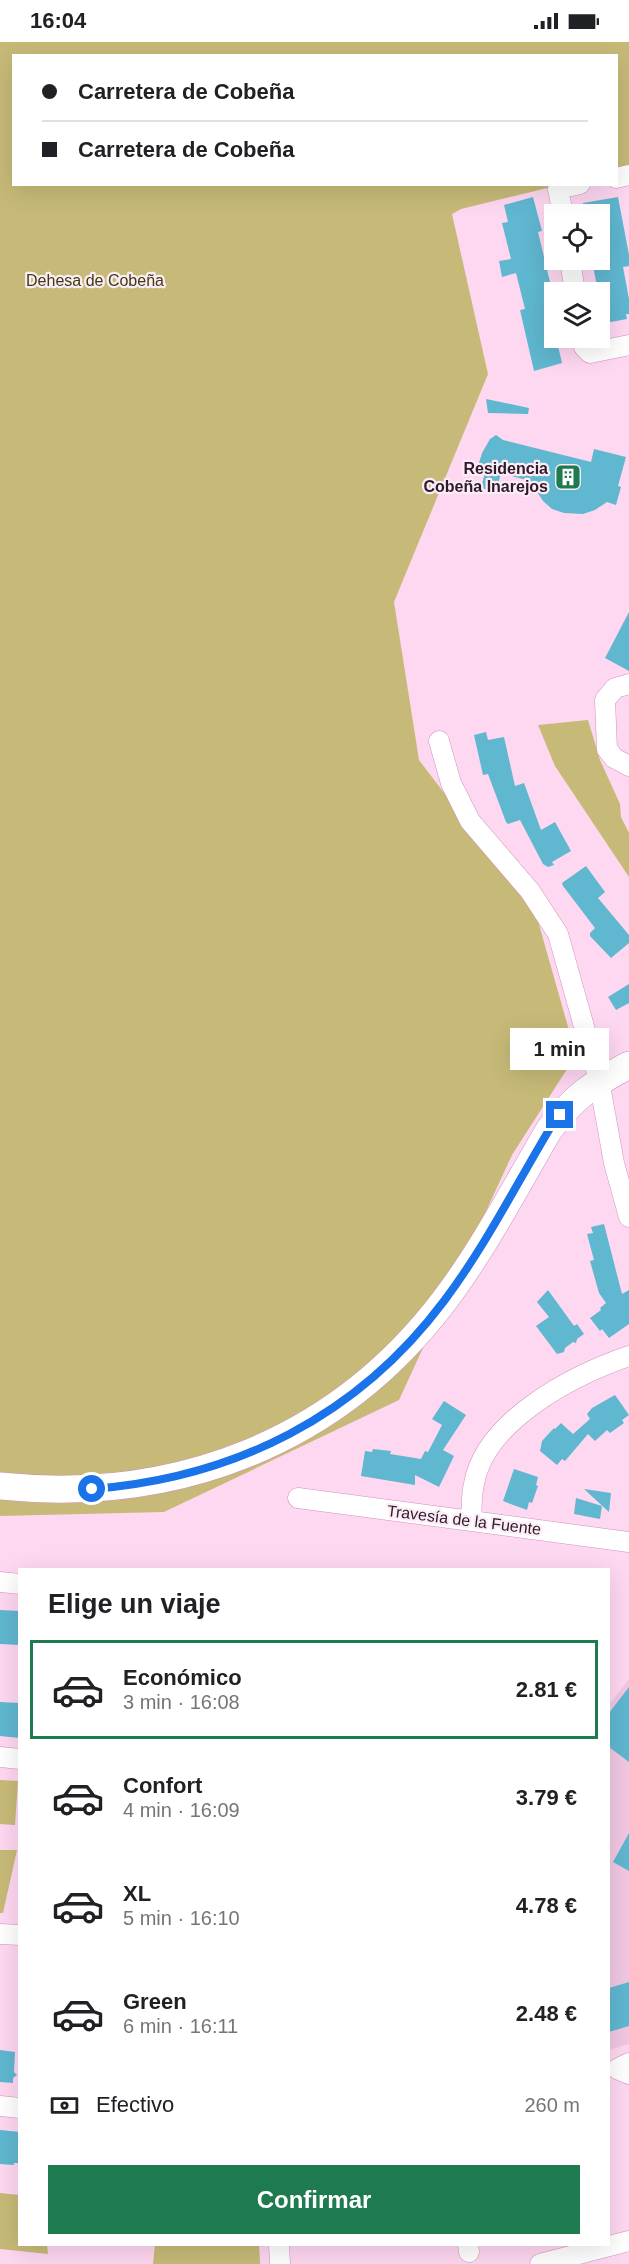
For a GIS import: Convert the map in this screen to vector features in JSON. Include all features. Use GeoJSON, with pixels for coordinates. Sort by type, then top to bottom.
{"type":"FeatureCollection","features":[{"type":"Feature","properties":{"kind":"street"},"geometry":{"type":"LineString","coordinates":[[561,204],[558,189],[571,186]]}},
{"type":"Feature","properties":{"kind":"street"},"geometry":{"type":"LineString","coordinates":[[585,348],[590,353],[629,345]]}},
{"type":"Feature","properties":{"kind":"street"},"geometry":{"type":"LineString","coordinates":[[629,684],[615,688],[605,700],[607,749],[614,758],[629,766]]}},
{"type":"Feature","properties":{"kind":"street"},"geometry":{"type":"LineString","coordinates":[[439,741],[451,783],[470,821],[530,891],[558,934],[599,1080],[625,1187],[629,1216]]}},
{"type":"Feature","properties":{"kind":"street"},"geometry":{"type":"LineString","coordinates":[[0,1486],[79,1490],[126,1486],[170,1478],[221,1465],[255,1451],[284,1438],[342,1402],[398,1354],[432,1317],[472,1261],[549,1130],[568,1106],[599,1080],[629,1065]]}},
{"type":"Feature","properties":{"kind":"street"},"geometry":{"type":"LineString","coordinates":[[471,1521],[474,1483],[481,1464],[489,1447],[508,1426],[555,1390],[629,1356]]}},
{"type":"Feature","properties":{"kind":"street","name":"Travesía de la Fuente"},"geometry":{"type":"LineString","coordinates":[[298,1498],[629,1542]]}},
{"type":"Feature","properties":{"kind":"street"},"geometry":{"type":"LineString","coordinates":[[0,1582],[18,1584]]}},
{"type":"Feature","properties":{"kind":"street"},"geometry":{"type":"LineString","coordinates":[[0,1757],[18,1759]]}},
{"type":"Feature","properties":{"kind":"street"},"geometry":{"type":"LineString","coordinates":[[0,1934],[18,1935]]}},
{"type":"Feature","properties":{"kind":"street"},"geometry":{"type":"LineString","coordinates":[[0,2106],[18,2108]]}},
{"type":"Feature","properties":{"kind":"street"},"geometry":{"type":"LineString","coordinates":[[610,2246],[629,2241]]}},
{"type":"Feature","properties":{"kind":"street"},"geometry":{"type":"LineString","coordinates":[[279,2246],[280,2264]]}},
{"type":"Feature","properties":{"kind":"street"},"geometry":{"type":"LineString","coordinates":[[540,2264],[610,2246]]}},
{"type":"Feature","properties":{"kind":"shaded area"},"geometry":{"type":"Polygon","coordinates":[[[629,1679],[629,2044],[610,2050],[610,1704],[629,1679]]]}},
{"type":"Feature","properties":{"kind":"green space","name":"Dehesa de Cobeña"},"geometry":{"type":"Polygon","coordinates":[[[0,42],[629,42],[629,167],[618,170],[618,54],[12,54],[12,186],[556,186],[461,209],[452,214],[488,374],[394,602],[419,760],[536,914],[576,1055],[512,1155],[399,1400],[164,1512],[0,1516],[0,42]]]}},
{"type":"Feature","properties":{"kind":"green space"},"geometry":{"type":"Polygon","coordinates":[[[588,720],[600,760],[620,804],[621,817],[629,833],[629,877],[555,766],[538,725],[588,720]]]}},
{"type":"Feature","properties":{"kind":"green space"},"geometry":{"type":"Polygon","coordinates":[[[0,1780],[18,1781],[15,1825],[0,1824],[0,1780]]]}},
{"type":"Feature","properties":{"kind":"green space"},"geometry":{"type":"Polygon","coordinates":[[[0,1850],[17,1850],[3,1913],[0,1913],[0,1850]]]}},
{"type":"Feature","properties":{"kind":"green space"},"geometry":{"type":"Polygon","coordinates":[[[0,2193],[18,2195],[18,2246],[47,2246],[48,2254],[0,2249],[0,2193]]]}},
{"type":"Feature","properties":{"kind":"green space"},"geometry":{"type":"Polygon","coordinates":[[[155,2246],[259,2246],[260,2264],[153,2264],[155,2246]]]}},
{"type":"Feature","properties":{"kind":"building"},"geometry":{"type":"Polygon","coordinates":[[[533,197],[542,231],[538,232],[544,257],[544,270],[547,270],[550,282],[544,282],[544,348],[558,348],[562,363],[534,371],[520,310],[525,309],[516,273],[502,277],[499,261],[511,259],[502,223],[508,222],[504,205],[533,197]]]}},
{"type":"Feature","properties":{"kind":"building"},"geometry":{"type":"Polygon","coordinates":[[[618,197],[629,255],[629,266],[623,267],[629,299],[627,319],[610,322],[610,282],[596,282],[594,270],[610,270],[610,204],[583,203],[618,197]]]}},
{"type":"Feature","properties":{"kind":"building"},"geometry":{"type":"Polygon","coordinates":[[[486,399],[529,408],[528,414],[488,413],[486,399]]]}},
{"type":"Feature","properties":{"kind":"building","name":"Residencia Cobeña Inarejos"},"geometry":{"type":"Polygon","coordinates":[[[496,435],[503,440],[591,462],[594,449],[626,457],[618,486],[621,487],[616,505],[607,502],[583,514],[564,513],[552,509],[543,501],[530,481],[501,473],[496,492],[481,488],[486,469],[478,466],[490,439],[496,435]]]}},
{"type":"Feature","properties":{"kind":"building"},"geometry":{"type":"Polygon","coordinates":[[[629,612],[629,671],[605,658],[629,612]]]}},
{"type":"Feature","properties":{"kind":"building"},"geometry":{"type":"Polygon","coordinates":[[[486,732],[488,740],[504,737],[515,786],[524,783],[541,830],[555,822],[571,851],[552,862],[554,865],[548,867],[543,864],[520,820],[508,824],[506,822],[488,774],[483,775],[474,735],[486,732]]]}},
{"type":"Feature","properties":{"kind":"building"},"geometry":{"type":"Polygon","coordinates":[[[586,866],[605,892],[598,898],[629,935],[629,943],[611,958],[590,936],[595,928],[562,883],[586,866]]]}},
{"type":"Feature","properties":{"kind":"building"},"geometry":{"type":"Polygon","coordinates":[[[629,984],[629,1003],[616,1010],[608,997],[629,984]]]}},
{"type":"Feature","properties":{"kind":"building"},"geometry":{"type":"Polygon","coordinates":[[[604,1224],[622,1294],[629,1290],[629,1324],[609,1338],[590,1318],[606,1303],[599,1293],[590,1261],[594,1260],[587,1234],[593,1233],[591,1227],[604,1224]]]}},
{"type":"Feature","properties":{"kind":"building"},"geometry":{"type":"Polygon","coordinates":[[[548,1290],[574,1326],[577,1324],[584,1334],[577,1339],[576,1343],[573,1342],[565,1348],[564,1352],[557,1354],[536,1326],[549,1317],[537,1302],[548,1290]]]}},
{"type":"Feature","properties":{"kind":"building"},"geometry":{"type":"Polygon","coordinates":[[[615,1395],[629,1415],[622,1420],[624,1423],[610,1433],[607,1430],[595,1441],[588,1434],[565,1461],[562,1459],[557,1465],[540,1451],[542,1441],[554,1428],[561,1423],[573,1434],[590,1419],[587,1414],[592,1408],[615,1395]]]}},
{"type":"Feature","properties":{"kind":"building"},"geometry":{"type":"Polygon","coordinates":[[[444,1401],[466,1415],[443,1450],[454,1456],[439,1487],[415,1475],[415,1485],[361,1476],[365,1451],[372,1452],[373,1449],[391,1451],[390,1454],[421,1459],[425,1451],[428,1452],[442,1425],[432,1419],[444,1401]]]}},
{"type":"Feature","properties":{"kind":"building"},"geometry":{"type":"Polygon","coordinates":[[[514,1469],[538,1477],[536,1485],[538,1486],[527,1510],[503,1501],[514,1469]]]}},
{"type":"Feature","properties":{"kind":"building"},"geometry":{"type":"Polygon","coordinates":[[[584,1489],[611,1493],[609,1512],[584,1489]]]}},
{"type":"Feature","properties":{"kind":"building"},"geometry":{"type":"Polygon","coordinates":[[[576,1498],[602,1506],[600,1519],[574,1514],[576,1498]]]}},
{"type":"Feature","properties":{"kind":"building"},"geometry":{"type":"Polygon","coordinates":[[[0,1610],[18,1611],[18,1645],[0,1644],[0,1610]]]}},
{"type":"Feature","properties":{"kind":"building"},"geometry":{"type":"Polygon","coordinates":[[[629,1687],[629,1762],[610,1748],[610,1712],[629,1687]]]}},
{"type":"Feature","properties":{"kind":"building"},"geometry":{"type":"Polygon","coordinates":[[[0,1702],[18,1703],[18,1738],[0,1736],[0,1702]]]}},
{"type":"Feature","properties":{"kind":"building"},"geometry":{"type":"Polygon","coordinates":[[[629,1833],[629,1871],[613,1862],[629,1833]]]}},
{"type":"Feature","properties":{"kind":"building"},"geometry":{"type":"Polygon","coordinates":[[[629,1982],[629,2026],[610,2032],[610,1988],[629,1982]]]}},
{"type":"Feature","properties":{"kind":"building"},"geometry":{"type":"Polygon","coordinates":[[[0,2050],[15,2052],[14,2072],[17,2075],[13,2078],[13,2083],[0,2082],[0,2050]]]}},
{"type":"Feature","properties":{"kind":"building"},"geometry":{"type":"Polygon","coordinates":[[[0,2130],[18,2132],[18,2163],[0,2164],[0,2130]]]}},
{"type":"Feature","properties":{"kind":"place","name":"Residencia Cobeña Inarejos"},"geometry":{"type":"Point","coordinates":[568,477]}},
{"type":"Feature","properties":{"kind":"route"},"geometry":{"type":"LineString","coordinates":[[92,1489],[170,1478],[229,1462],[284,1438],[342,1402],[398,1354],[445,1300],[472,1261],[560,1115]]}}]}
